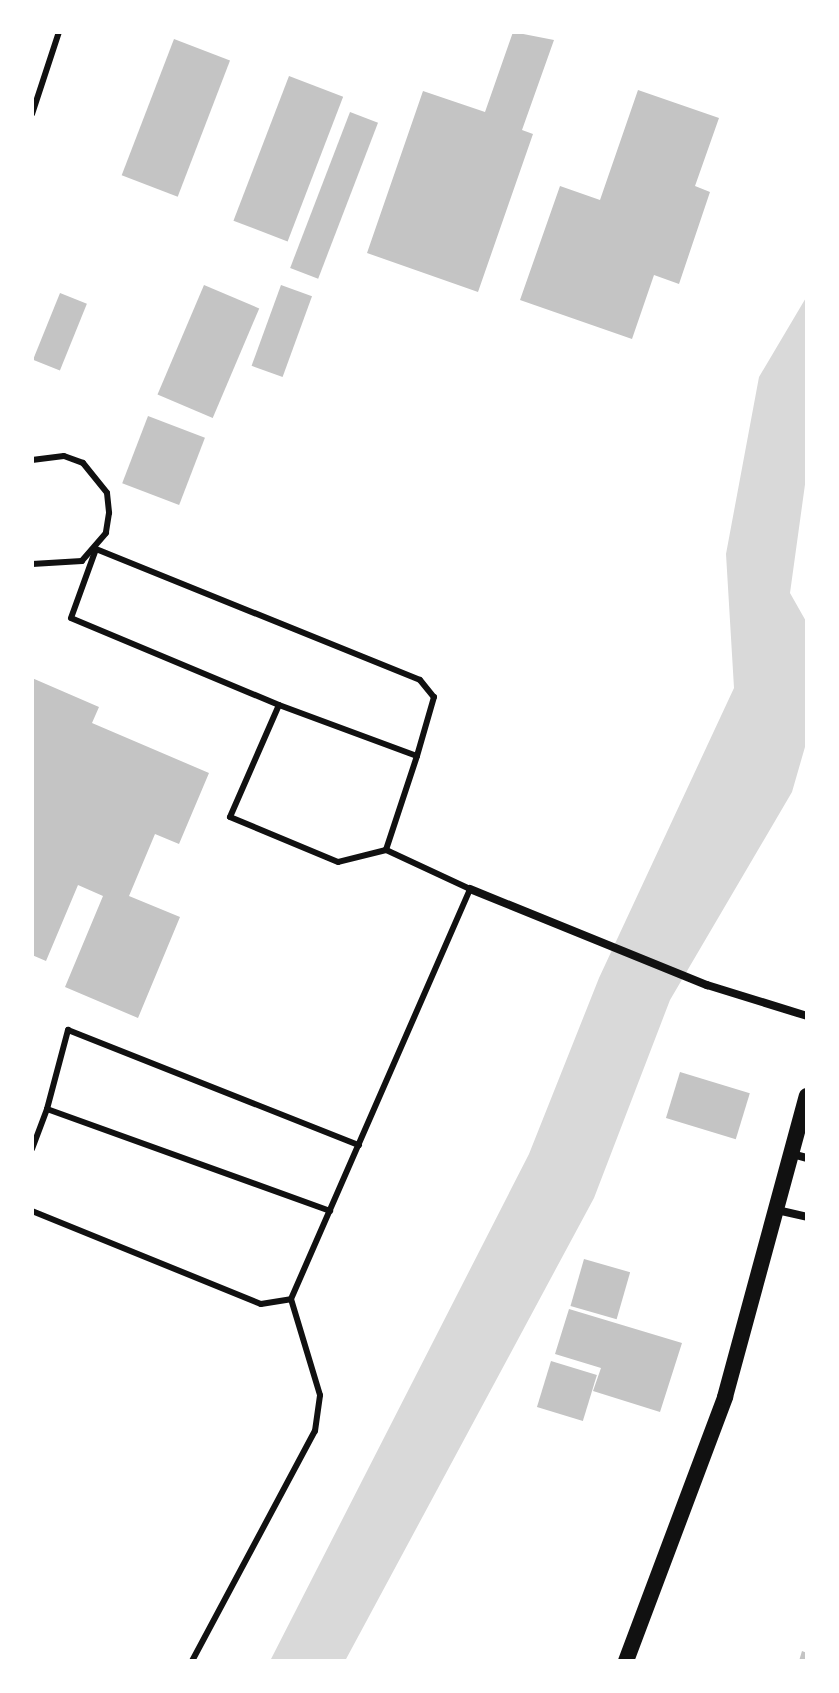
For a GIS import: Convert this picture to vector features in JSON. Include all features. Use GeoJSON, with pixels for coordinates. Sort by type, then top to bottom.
{"type":"FeatureCollection","features":[{"type":"Feature","properties":{"kind":"main road"},"geometry":{"type":"LineString","coordinates":[[626,1661],[725,1397],[777,1210],[800,1156],[807,1096]]}},
{"type":"Feature","properties":{"kind":"street"},"geometry":{"type":"LineString","coordinates":[[470,889],[707,985],[807,1016]]}},
{"type":"Feature","properties":{"kind":"street"},"geometry":{"type":"LineString","coordinates":[[777,1210],[807,1217]]}},
{"type":"Feature","properties":{"kind":"lane"},"geometry":{"type":"LineString","coordinates":[[32,113],[59,32]]}},
{"type":"Feature","properties":{"kind":"lane"},"geometry":{"type":"LineString","coordinates":[[32,460],[64,456],[97,476],[109,513],[71,618],[279,705],[417,756]]}},
{"type":"Feature","properties":{"kind":"lane"},"geometry":{"type":"LineString","coordinates":[[32,564],[65,567],[96,549]]}},
{"type":"Feature","properties":{"kind":"lane"},"geometry":{"type":"LineString","coordinates":[[96,549],[420,680],[434,697],[386,850]]}},
{"type":"Feature","properties":{"kind":"lane"},"geometry":{"type":"LineString","coordinates":[[192,1661],[315,1431],[320,1395],[291,1299],[470,889],[386,850],[338,862],[230,817],[279,705]]}},
{"type":"Feature","properties":{"kind":"lane"},"geometry":{"type":"LineString","coordinates":[[32,1149],[47,1109],[68,1030],[359,1145]]}},
{"type":"Feature","properties":{"kind":"lane"},"geometry":{"type":"LineString","coordinates":[[47,1109],[330,1211]]}},
{"type":"Feature","properties":{"kind":"lane"},"geometry":{"type":"LineString","coordinates":[[32,1211],[261,1304],[291,1299]]}},
{"type":"Feature","properties":{"kind":"shaded area"},"geometry":{"type":"Polygon","coordinates":[[[807,296],[807,470],[790,593],[807,623],[807,740],[792,792],[670,1000],[594,1198],[345,1661],[270,1661],[529,1154],[599,978],[734,688],[726,554],[759,377],[807,296]]]}},
{"type":"Feature","properties":{"kind":"building"},"geometry":{"type":"Polygon","coordinates":[[[513,32],[554,40],[522,130],[533,134],[478,292],[367,253],[423,91],[485,112],[513,32]]]}},
{"type":"Feature","properties":{"kind":"building"},"geometry":{"type":"Polygon","coordinates":[[[174,39],[230,61],[178,197],[122,175],[174,39]]]}},
{"type":"Feature","properties":{"kind":"building"},"geometry":{"type":"Polygon","coordinates":[[[289,76],[343,97],[288,241],[233,221],[289,76]]]}},
{"type":"Feature","properties":{"kind":"building"},"geometry":{"type":"Polygon","coordinates":[[[638,90],[719,118],[695,186],[710,192],[679,284],[654,275],[632,339],[520,300],[560,186],[600,200],[638,90]]]}},
{"type":"Feature","properties":{"kind":"building"},"geometry":{"type":"Polygon","coordinates":[[[350,112],[378,123],[318,279],[290,268],[350,112]]]}},
{"type":"Feature","properties":{"kind":"building"},"geometry":{"type":"Polygon","coordinates":[[[204,285],[259,308],[213,418],[158,395],[204,285]]]}},
{"type":"Feature","properties":{"kind":"building"},"geometry":{"type":"Polygon","coordinates":[[[281,285],[312,296],[283,377],[252,366],[281,285]]]}},
{"type":"Feature","properties":{"kind":"building"},"geometry":{"type":"Polygon","coordinates":[[[60,293],[87,304],[60,371],[33,360],[60,293]]]}},
{"type":"Feature","properties":{"kind":"building"},"geometry":{"type":"Polygon","coordinates":[[[148,416],[205,438],[179,505],[122,483],[148,416]]]}},
{"type":"Feature","properties":{"kind":"building"},"geometry":{"type":"Polygon","coordinates":[[[32,678],[99,707],[92,723],[209,773],[179,844],[155,834],[129,896],[180,917],[138,1018],[65,987],[103,896],[78,885],[46,961],[32,955],[32,678]]]}},
{"type":"Feature","properties":{"kind":"building"},"geometry":{"type":"Polygon","coordinates":[[[680,1072],[750,1093],[736,1139],[666,1118],[680,1072]]]}},
{"type":"Feature","properties":{"kind":"building"},"geometry":{"type":"Polygon","coordinates":[[[584,1259],[630,1272],[617,1319],[570,1306],[584,1259]]]}},
{"type":"Feature","properties":{"kind":"building"},"geometry":{"type":"Polygon","coordinates":[[[569,1309],[682,1343],[660,1412],[593,1391],[601,1368],[555,1354],[569,1309]]]}},
{"type":"Feature","properties":{"kind":"building"},"geometry":{"type":"Polygon","coordinates":[[[551,1361],[597,1375],[583,1421],[537,1407],[551,1361]]]}},
{"type":"Feature","properties":{"kind":"building"},"geometry":{"type":"Polygon","coordinates":[[[802,1651],[807,1653],[807,1661],[799,1661],[802,1651]]]}}]}
